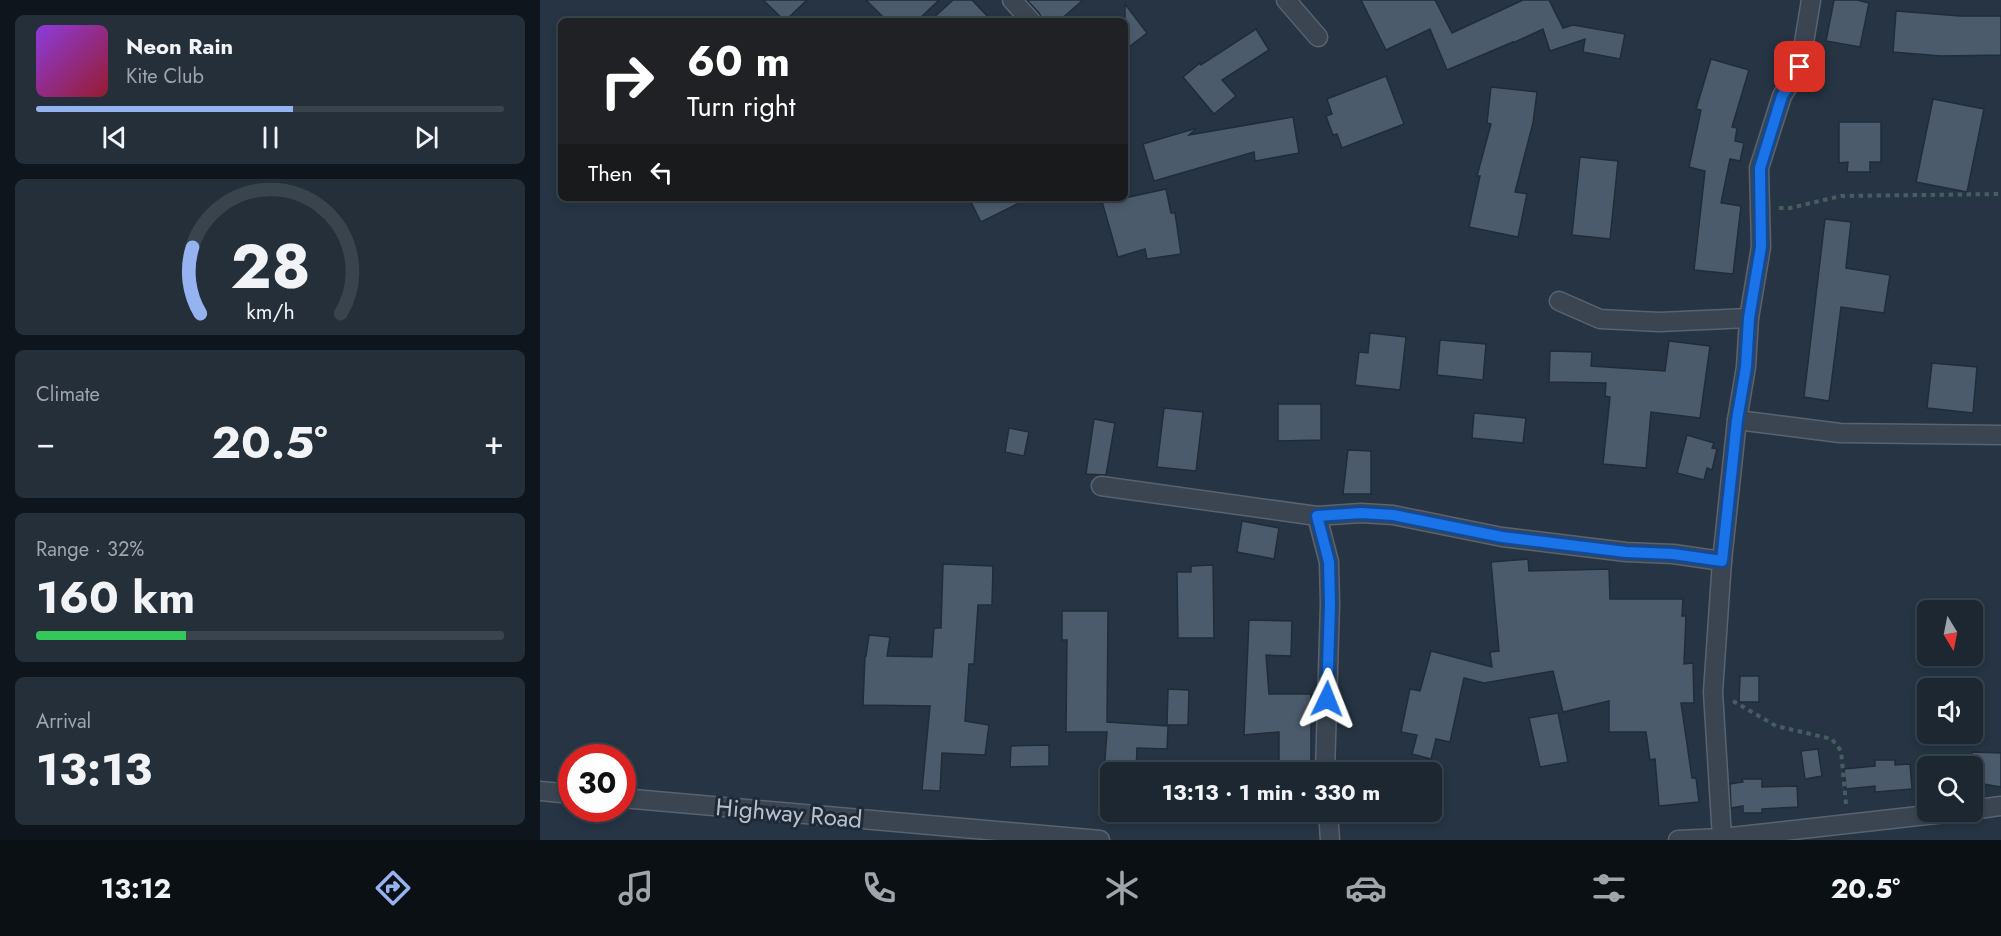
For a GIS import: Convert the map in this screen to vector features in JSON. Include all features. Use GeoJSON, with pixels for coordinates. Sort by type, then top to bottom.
{"type":"FeatureCollection","features":[{"type":"Feature","properties":{"kind":"street"},"geometry":{"type":"LineString","coordinates":[[1012,0],[1028,18]]}},
{"type":"Feature","properties":{"kind":"street"},"geometry":{"type":"LineString","coordinates":[[1286,0],[1318,37]]}},
{"type":"Feature","properties":{"kind":"street"},"geometry":{"type":"LineString","coordinates":[[1722,838],[1713,692],[1722,561],[1737,420],[1746,367],[1749,318],[1761,247],[1760,168],[1782,96],[1800,67],[1811,0]]}},
{"type":"Feature","properties":{"kind":"street"},"geometry":{"type":"LineString","coordinates":[[1559,301],[1600,319],[1659,322],[1749,318]]}},
{"type":"Feature","properties":{"kind":"street"},"geometry":{"type":"LineString","coordinates":[[1737,420],[1840,433],[2001,435]]}},
{"type":"Feature","properties":{"kind":"street"},"geometry":{"type":"LineString","coordinates":[[1101,486],[1317,516],[1361,513],[1393,515],[1502,537],[1722,561]]}},
{"type":"Feature","properties":{"kind":"street"},"geometry":{"type":"LineString","coordinates":[[1317,516],[1329,562],[1330,604],[1324,762]]}},
{"type":"Feature","properties":{"kind":"street"},"geometry":{"type":"LineString","coordinates":[[540,791],[558,793]]}},
{"type":"Feature","properties":{"kind":"street","name":"Highway Road"},"geometry":{"type":"LineString","coordinates":[[636,799],[1100,840]]}},
{"type":"Feature","properties":{"kind":"street"},"geometry":{"type":"LineString","coordinates":[[1983,808],[2001,806]]}},
{"type":"Feature","properties":{"kind":"street"},"geometry":{"type":"LineString","coordinates":[[1678,840],[1722,838],[1917,816]]}},
{"type":"Feature","properties":{"kind":"street"},"geometry":{"type":"LineString","coordinates":[[1329,822],[1330,840]]}},
{"type":"Feature","properties":{"kind":"path"},"geometry":{"type":"LineString","coordinates":[[1760,207],[1790,208],[1841,196],[2001,194]]}},
{"type":"Feature","properties":{"kind":"path"},"geometry":{"type":"LineString","coordinates":[[1713,692],[1749,709],[1776,726],[1832,739],[1841,751],[1848,823]]}},
{"type":"Feature","properties":{"kind":"building"},"geometry":{"type":"Polygon","coordinates":[[[763,0],[807,0],[788,18],[782,18],[763,0]]]}},
{"type":"Feature","properties":{"kind":"building"},"geometry":{"type":"Polygon","coordinates":[[[866,0],[939,0],[920,18],[884,18],[866,0]]]}},
{"type":"Feature","properties":{"kind":"building"},"geometry":{"type":"Polygon","coordinates":[[[953,0],[972,0],[989,18],[933,18],[953,0]]]}},
{"type":"Feature","properties":{"kind":"building"},"geometry":{"type":"Polygon","coordinates":[[[1027,0],[1083,0],[1062,18],[1042,18],[1027,0]]]}},
{"type":"Feature","properties":{"kind":"building"},"geometry":{"type":"Polygon","coordinates":[[[1361,0],[1435,0],[1452,33],[1523,0],[1549,0],[1563,28],[1573,25],[1625,34],[1620,59],[1583,52],[1585,39],[1550,51],[1543,29],[1447,70],[1430,29],[1386,50],[1361,0]]]}},
{"type":"Feature","properties":{"kind":"building"},"geometry":{"type":"Polygon","coordinates":[[[1834,0],[1857,0],[1869,3],[1860,47],[1826,41],[1834,0]]]}},
{"type":"Feature","properties":{"kind":"building"},"geometry":{"type":"Polygon","coordinates":[[[1125,4],[1147,33],[1128,48],[1128,18],[1125,18],[1125,4]]]}},
{"type":"Feature","properties":{"kind":"building"},"geometry":{"type":"Polygon","coordinates":[[[1896,11],[1960,16],[2001,16],[2001,55],[1941,56],[1893,52],[1896,11]]]}},
{"type":"Feature","properties":{"kind":"building"},"geometry":{"type":"Polygon","coordinates":[[[1256,29],[1269,50],[1222,80],[1236,96],[1214,114],[1183,77],[1200,63],[1201,65],[1256,29]]]}},
{"type":"Feature","properties":{"kind":"building"},"geometry":{"type":"Polygon","coordinates":[[[1711,59],[1749,70],[1732,127],[1737,128],[1735,141],[1744,143],[1740,161],[1730,159],[1721,203],[1741,206],[1733,274],[1694,270],[1705,171],[1689,167],[1701,110],[1696,109],[1711,59]]]}},
{"type":"Feature","properties":{"kind":"building"},"geometry":{"type":"Polygon","coordinates":[[[1386,76],[1404,124],[1342,148],[1337,134],[1333,135],[1326,116],[1332,114],[1327,99],[1386,76]]]}},
{"type":"Feature","properties":{"kind":"building"},"geometry":{"type":"Polygon","coordinates":[[[1491,87],[1537,92],[1533,123],[1515,192],[1527,194],[1518,237],[1469,227],[1480,176],[1477,176],[1491,124],[1487,123],[1491,87]]]}},
{"type":"Feature","properties":{"kind":"building"},"geometry":{"type":"Polygon","coordinates":[[[1933,99],[1984,109],[1967,192],[1916,182],[1933,99]]]}},
{"type":"Feature","properties":{"kind":"building"},"geometry":{"type":"Polygon","coordinates":[[[1293,117],[1299,153],[1255,161],[1254,152],[1154,181],[1143,144],[1197,128],[1189,135],[1293,117]]]}},
{"type":"Feature","properties":{"kind":"building"},"geometry":{"type":"Polygon","coordinates":[[[1839,122],[1881,122],[1881,162],[1870,162],[1870,172],[1847,172],[1848,162],[1839,163],[1839,122]]]}},
{"type":"Feature","properties":{"kind":"building"},"geometry":{"type":"Polygon","coordinates":[[[1580,157],[1618,161],[1610,239],[1572,235],[1580,157]]]}},
{"type":"Feature","properties":{"kind":"building"},"geometry":{"type":"Polygon","coordinates":[[[1166,189],[1171,213],[1175,213],[1181,254],[1147,259],[1145,249],[1118,257],[1102,201],[1128,201],[1128,197],[1166,189]]]}},
{"type":"Feature","properties":{"kind":"building"},"geometry":{"type":"Polygon","coordinates":[[[970,201],[1023,201],[981,222],[970,201]]]}},
{"type":"Feature","properties":{"kind":"building"},"geometry":{"type":"Polygon","coordinates":[[[1825,219],[1851,222],[1846,268],[1890,275],[1884,313],[1841,307],[1829,401],[1804,397],[1825,219]]]}},
{"type":"Feature","properties":{"kind":"building"},"geometry":{"type":"Polygon","coordinates":[[[1370,333],[1406,337],[1400,390],[1355,385],[1359,352],[1368,353],[1370,333]]]}},
{"type":"Feature","properties":{"kind":"building"},"geometry":{"type":"Polygon","coordinates":[[[1440,340],[1486,344],[1483,380],[1437,375],[1440,340]]]}},
{"type":"Feature","properties":{"kind":"building"},"geometry":{"type":"Polygon","coordinates":[[[1669,341],[1710,346],[1700,418],[1651,412],[1646,468],[1603,464],[1610,397],[1605,396],[1606,383],[1549,382],[1550,351],[1592,352],[1591,366],[1665,371],[1669,341]]]}},
{"type":"Feature","properties":{"kind":"building"},"geometry":{"type":"Polygon","coordinates":[[[1932,363],[1977,367],[1973,413],[1927,408],[1932,363]]]}},
{"type":"Feature","properties":{"kind":"building"},"geometry":{"type":"Polygon","coordinates":[[[1278,404],[1321,404],[1321,440],[1278,441],[1278,404]]]}},
{"type":"Feature","properties":{"kind":"building"},"geometry":{"type":"Polygon","coordinates":[[[1164,408],[1203,412],[1196,471],[1157,467],[1164,408]]]}},
{"type":"Feature","properties":{"kind":"building"},"geometry":{"type":"Polygon","coordinates":[[[1474,413],[1526,418],[1523,443],[1472,438],[1474,413]]]}},
{"type":"Feature","properties":{"kind":"building"},"geometry":{"type":"Polygon","coordinates":[[[1094,419],[1115,423],[1106,475],[1086,474],[1094,419]]]}},
{"type":"Feature","properties":{"kind":"building"},"geometry":{"type":"Polygon","coordinates":[[[1009,428],[1029,432],[1024,456],[1005,452],[1009,428]]]}},
{"type":"Feature","properties":{"kind":"building"},"geometry":{"type":"Polygon","coordinates":[[[1687,435],[1714,443],[1712,448],[1717,449],[1712,470],[1707,468],[1704,480],[1677,473],[1687,435]]]}},
{"type":"Feature","properties":{"kind":"building"},"geometry":{"type":"Polygon","coordinates":[[[1348,450],[1371,451],[1371,494],[1343,494],[1348,450]]]}},
{"type":"Feature","properties":{"kind":"building"},"geometry":{"type":"Polygon","coordinates":[[[1242,521],[1279,528],[1274,559],[1237,552],[1242,521]]]}},
{"type":"Feature","properties":{"kind":"building"},"geometry":{"type":"Polygon","coordinates":[[[1528,559],[1529,571],[1609,569],[1610,599],[1683,599],[1682,616],[1686,616],[1684,664],[1693,663],[1694,703],[1681,703],[1692,778],[1696,778],[1699,802],[1659,806],[1655,759],[1650,760],[1646,732],[1609,732],[1609,701],[1563,712],[1553,671],[1484,683],[1464,678],[1450,742],[1436,739],[1431,759],[1412,754],[1417,735],[1401,732],[1410,689],[1420,691],[1431,651],[1492,667],[1490,652],[1499,651],[1491,562],[1528,559]]]}},
{"type":"Feature","properties":{"kind":"building"},"geometry":{"type":"Polygon","coordinates":[[[943,564],[993,566],[992,605],[978,605],[974,664],[969,664],[965,721],[989,725],[985,755],[942,753],[940,791],[922,790],[930,706],[863,705],[865,656],[869,635],[890,637],[887,656],[932,657],[934,628],[941,628],[943,564]]]}},
{"type":"Feature","properties":{"kind":"building"},"geometry":{"type":"Polygon","coordinates":[[[1213,565],[1214,638],[1178,638],[1177,572],[1191,572],[1191,566],[1213,565]]]}},
{"type":"Feature","properties":{"kind":"building"},"geometry":{"type":"Polygon","coordinates":[[[1062,611],[1108,611],[1107,722],[1168,726],[1167,749],[1137,748],[1136,762],[1105,762],[1107,732],[1066,732],[1067,640],[1062,640],[1062,611]]]}},
{"type":"Feature","properties":{"kind":"building"},"geometry":{"type":"Polygon","coordinates":[[[1249,620],[1292,621],[1291,656],[1266,655],[1269,694],[1311,694],[1311,762],[1279,762],[1279,732],[1244,735],[1249,620]]]}},
{"type":"Feature","properties":{"kind":"building"},"geometry":{"type":"Polygon","coordinates":[[[1740,676],[1759,676],[1759,702],[1739,702],[1740,676]]]}},
{"type":"Feature","properties":{"kind":"building"},"geometry":{"type":"Polygon","coordinates":[[[1168,689],[1189,690],[1188,725],[1167,725],[1168,689]]]}},
{"type":"Feature","properties":{"kind":"building"},"geometry":{"type":"Polygon","coordinates":[[[1558,713],[1568,762],[1540,767],[1529,718],[1558,713]]]}},
{"type":"Feature","properties":{"kind":"building"},"geometry":{"type":"Polygon","coordinates":[[[1049,745],[1049,766],[1010,767],[1011,746],[1049,745]]]}},
{"type":"Feature","properties":{"kind":"building"},"geometry":{"type":"Polygon","coordinates":[[[1818,749],[1822,776],[1805,779],[1801,751],[1818,749]]]}},
{"type":"Feature","properties":{"kind":"building"},"geometry":{"type":"Polygon","coordinates":[[[1972,752],[2001,753],[2001,787],[1983,784],[1983,756],[1972,756],[1972,752]]]}},
{"type":"Feature","properties":{"kind":"building"},"geometry":{"type":"Polygon","coordinates":[[[1875,760],[1895,760],[1895,765],[1910,764],[1912,789],[1875,792],[1875,786],[1846,789],[1844,769],[1875,766],[1875,760]]]}},
{"type":"Feature","properties":{"kind":"building"},"geometry":{"type":"Polygon","coordinates":[[[1742,779],[1762,779],[1762,787],[1797,786],[1798,807],[1762,809],[1762,813],[1743,813],[1743,806],[1731,808],[1730,784],[1743,782],[1742,779]]]}},
{"type":"Feature","properties":{"kind":"route"},"geometry":{"type":"LineString","coordinates":[[1327,699],[1329,562],[1317,516],[1361,513],[1393,515],[1502,537],[1722,561],[1737,420],[1746,367],[1749,318],[1761,247],[1760,168],[1782,96],[1800,67]]}}]}
